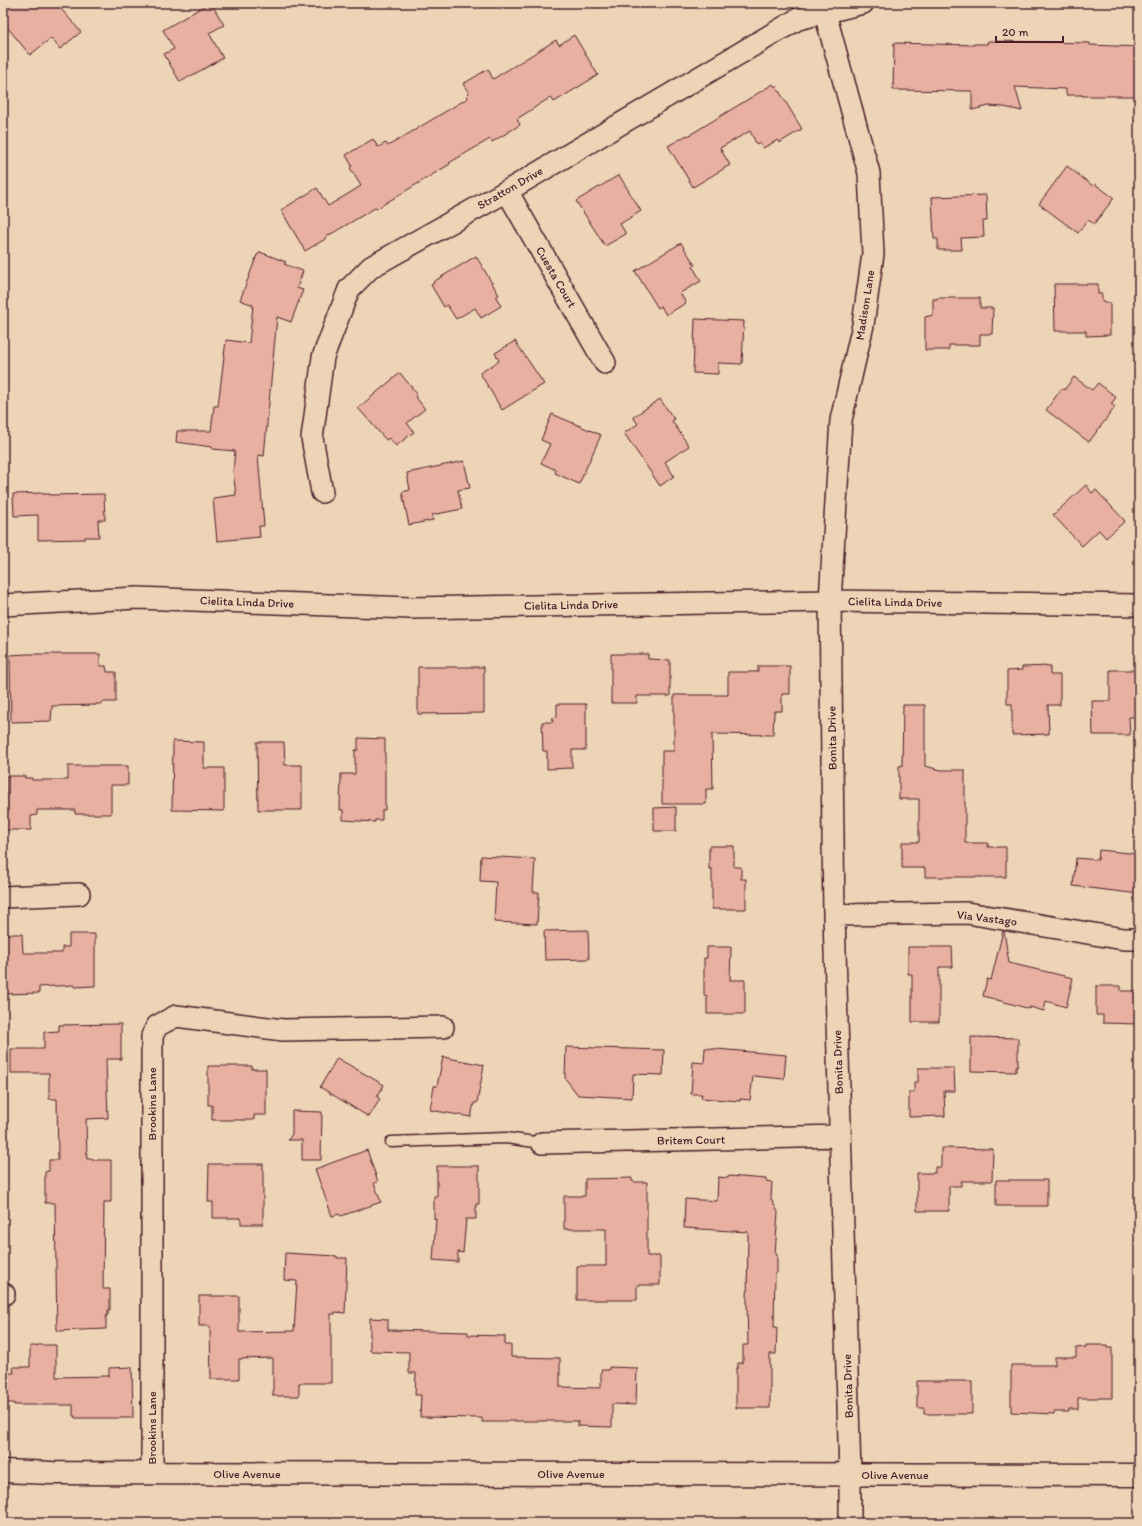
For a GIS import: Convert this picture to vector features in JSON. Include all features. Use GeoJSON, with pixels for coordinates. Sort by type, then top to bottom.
{"type":"FeatureCollection","features":[{"type":"Feature","properties":{"kind":"main road","name":"Olive Avenue"},"geometry":{"type":"LineString","coordinates":[[3,1471],[52,1473],[1139,1476]]}},
{"type":"Feature","properties":{"kind":"street","name":"Stratton Drive"},"geometry":{"type":"LineString","coordinates":[[322,492],[312,438],[323,357],[349,289],[371,267],[507,191],[798,20],[863,3]]}},
{"type":"Feature","properties":{"kind":"street","name":"Madison Lane"},"geometry":{"type":"LineString","coordinates":[[825,13],[869,173],[873,254],[863,325],[841,420],[830,601]]}},
{"type":"Feature","properties":{"kind":"street","name":"Cuesta Court"},"geometry":{"type":"LineString","coordinates":[[507,191],[605,363]]}},
{"type":"Feature","properties":{"kind":"street","name":"Cielita Linda Drive"},"geometry":{"type":"LineString","coordinates":[[3,605],[137,598],[410,608],[830,601],[1139,605]]}},
{"type":"Feature","properties":{"kind":"street","name":"Bonita Drive"},"geometry":{"type":"LineString","coordinates":[[830,601],[834,915],[850,1475],[850,1523]]}},
{"type":"Feature","properties":{"kind":"street"},"geometry":{"type":"LineString","coordinates":[[3,897],[79,894]]}},
{"type":"Feature","properties":{"kind":"street","name":"Via Vastago"},"geometry":{"type":"LineString","coordinates":[[834,915],[967,913],[1124,940],[1139,939]]}},
{"type":"Feature","properties":{"kind":"street","name":"Brookins Lane"},"geometry":{"type":"LineString","coordinates":[[152,1473],[152,1036],[157,1026],[176,1016],[283,1030],[443,1028]]}},
{"type":"Feature","properties":{"kind":"street","name":"Britem Court"},"geometry":{"type":"LineString","coordinates":[[542,1143],[840,1136]]}},
{"type":"Feature","properties":{"kind":"lane"},"geometry":{"type":"LineString","coordinates":[[391,1142],[506,1138],[542,1143]]}},
{"type":"Feature","properties":{"kind":"building"},"geometry":{"type":"Polygon","coordinates":[[[3,3],[56,3],[81,32],[60,49],[51,38],[30,55],[3,22],[3,3]]]}},
{"type":"Feature","properties":{"kind":"building"},"geometry":{"type":"Polygon","coordinates":[[[211,3],[224,25],[209,33],[223,58],[180,82],[164,54],[174,49],[163,30],[211,3]]]}},
{"type":"Feature","properties":{"kind":"building"},"geometry":{"type":"Polygon","coordinates":[[[574,35],[598,75],[554,102],[551,97],[517,119],[520,125],[492,142],[490,139],[449,163],[450,164],[376,209],[375,208],[326,237],[327,238],[305,251],[281,210],[317,188],[328,206],[361,186],[350,168],[352,166],[346,155],[373,139],[378,147],[386,143],[388,146],[468,98],[467,95],[469,93],[463,84],[488,69],[493,79],[556,40],[559,45],[574,35]]]}},
{"type":"Feature","properties":{"kind":"building"},"geometry":{"type":"Polygon","coordinates":[[[988,41],[1090,43],[1090,45],[1139,47],[1139,96],[1066,95],[1066,89],[1015,87],[1022,111],[1004,107],[989,106],[972,110],[972,91],[893,90],[894,43],[974,45],[987,44],[988,41]]]}},
{"type":"Feature","properties":{"kind":"building"},"geometry":{"type":"Polygon","coordinates":[[[773,84],[775,87],[776,86],[802,129],[779,143],[778,140],[763,148],[760,143],[757,145],[750,131],[720,148],[730,165],[693,187],[668,146],[687,135],[688,136],[773,84]]]}},
{"type":"Feature","properties":{"kind":"building"},"geometry":{"type":"Polygon","coordinates":[[[1067,166],[1093,186],[1095,184],[1114,198],[1094,224],[1088,220],[1078,233],[1039,204],[1067,166]]]}},
{"type":"Feature","properties":{"kind":"building"},"geometry":{"type":"Polygon","coordinates":[[[619,175],[641,211],[620,224],[626,234],[605,246],[576,201],[619,175]]]}},
{"type":"Feature","properties":{"kind":"building"},"geometry":{"type":"Polygon","coordinates":[[[986,195],[987,221],[983,221],[984,237],[961,238],[962,250],[938,250],[938,239],[934,239],[932,197],[986,195]]]}},
{"type":"Feature","properties":{"kind":"building"},"geometry":{"type":"Polygon","coordinates":[[[681,243],[695,265],[693,267],[701,281],[680,293],[686,303],[666,315],[661,306],[658,308],[635,271],[681,243]]]}},
{"type":"Feature","properties":{"kind":"building"},"geometry":{"type":"Polygon","coordinates":[[[260,252],[286,262],[284,264],[303,271],[297,288],[303,290],[291,322],[277,317],[264,456],[258,455],[264,526],[259,526],[260,537],[217,541],[213,498],[236,495],[233,471],[235,451],[212,449],[212,447],[176,442],[177,431],[211,431],[214,406],[218,406],[226,340],[249,343],[253,305],[240,300],[257,255],[260,252]]]}},
{"type":"Feature","properties":{"kind":"building"},"geometry":{"type":"Polygon","coordinates":[[[476,256],[499,295],[496,297],[501,306],[481,318],[475,308],[456,319],[447,305],[444,307],[431,285],[434,283],[433,282],[476,256]]]}},
{"type":"Feature","properties":{"kind":"building"},"geometry":{"type":"Polygon","coordinates":[[[1054,284],[1098,284],[1098,294],[1102,294],[1102,301],[1105,301],[1105,303],[1110,303],[1110,335],[1086,336],[1086,331],[1055,331],[1054,284]]]}},
{"type":"Feature","properties":{"kind":"building"},"geometry":{"type":"Polygon","coordinates":[[[980,298],[980,308],[993,308],[992,334],[980,334],[980,345],[949,345],[949,350],[925,350],[925,317],[933,315],[933,299],[980,298]]]}},
{"type":"Feature","properties":{"kind":"building"},"geometry":{"type":"Polygon","coordinates":[[[695,319],[744,321],[742,364],[718,363],[718,374],[693,373],[695,319]]]}},
{"type":"Feature","properties":{"kind":"building"},"geometry":{"type":"Polygon","coordinates":[[[515,341],[544,384],[502,410],[480,373],[499,361],[495,353],[515,341]]]}},
{"type":"Feature","properties":{"kind":"building"},"geometry":{"type":"Polygon","coordinates":[[[400,373],[417,394],[415,396],[425,409],[407,423],[414,432],[396,446],[389,438],[386,440],[358,408],[400,373]]]}},
{"type":"Feature","properties":{"kind":"building"},"geometry":{"type":"Polygon","coordinates":[[[1074,377],[1092,390],[1098,383],[1116,397],[1111,404],[1115,407],[1089,442],[1046,410],[1062,388],[1064,390],[1074,377]]]}},
{"type":"Feature","properties":{"kind":"building"},"geometry":{"type":"Polygon","coordinates":[[[660,399],[674,419],[672,421],[689,446],[665,462],[674,476],[660,486],[624,433],[638,424],[633,417],[660,399]]]}},
{"type":"Feature","properties":{"kind":"building"},"geometry":{"type":"Polygon","coordinates":[[[552,414],[601,435],[579,484],[555,473],[556,470],[541,463],[550,444],[541,440],[552,414]]]}},
{"type":"Feature","properties":{"kind":"building"},"geometry":{"type":"Polygon","coordinates":[[[464,461],[470,488],[458,490],[462,509],[432,515],[433,520],[409,525],[402,492],[410,490],[407,473],[464,461]]]}},
{"type":"Feature","properties":{"kind":"building"},"geometry":{"type":"Polygon","coordinates":[[[1086,485],[1092,493],[1096,490],[1125,521],[1106,538],[1099,530],[1082,546],[1053,515],[1086,485]]]}},
{"type":"Feature","properties":{"kind":"building"},"geometry":{"type":"Polygon","coordinates":[[[43,493],[50,495],[104,494],[105,520],[98,520],[99,537],[85,537],[85,539],[38,540],[38,515],[14,516],[13,494],[43,493]]]}},
{"type":"Feature","properties":{"kind":"building"},"geometry":{"type":"Polygon","coordinates":[[[100,654],[100,666],[106,666],[107,672],[116,672],[116,702],[102,702],[102,704],[96,705],[52,706],[51,721],[11,722],[10,655],[100,654]]]}},
{"type":"Feature","properties":{"kind":"building"},"geometry":{"type":"Polygon","coordinates":[[[611,654],[648,654],[648,659],[670,660],[670,696],[637,696],[637,703],[611,703],[611,654]]]}},
{"type":"Feature","properties":{"kind":"building"},"geometry":{"type":"Polygon","coordinates":[[[758,666],[790,666],[790,694],[782,694],[782,711],[774,711],[773,735],[712,734],[713,789],[706,789],[706,804],[662,804],[662,751],[674,751],[674,695],[728,695],[728,672],[758,672],[758,666]]]}},
{"type":"Feature","properties":{"kind":"building"},"geometry":{"type":"Polygon","coordinates":[[[1050,666],[1050,675],[1060,675],[1060,705],[1048,705],[1049,734],[1012,735],[1012,704],[1007,704],[1007,671],[1022,670],[1022,667],[1050,666]]]}},
{"type":"Feature","properties":{"kind":"building"},"geometry":{"type":"Polygon","coordinates":[[[418,667],[484,667],[484,713],[418,714],[418,667]]]}},
{"type":"Feature","properties":{"kind":"building"},"geometry":{"type":"Polygon","coordinates":[[[1110,670],[1139,670],[1139,717],[1129,717],[1130,735],[1093,735],[1092,701],[1110,701],[1110,670]]]}},
{"type":"Feature","properties":{"kind":"building"},"geometry":{"type":"Polygon","coordinates":[[[557,704],[586,704],[586,750],[572,750],[572,768],[547,769],[547,751],[543,751],[542,722],[553,722],[552,718],[557,717],[557,704]]]}},
{"type":"Feature","properties":{"kind":"building"},"geometry":{"type":"Polygon","coordinates":[[[903,705],[925,705],[925,766],[941,770],[965,770],[965,843],[988,843],[988,847],[1006,847],[1006,877],[925,877],[925,868],[902,868],[902,842],[919,842],[919,799],[899,799],[899,766],[902,766],[903,705]]]}},
{"type":"Feature","properties":{"kind":"building"},"geometry":{"type":"Polygon","coordinates":[[[358,738],[385,739],[385,810],[382,810],[382,820],[375,820],[375,822],[343,820],[343,810],[340,810],[341,774],[355,774],[355,750],[358,750],[358,738]]]}},
{"type":"Feature","properties":{"kind":"building"},"geometry":{"type":"Polygon","coordinates":[[[173,741],[204,742],[204,768],[224,768],[224,811],[172,810],[173,741]]]}},
{"type":"Feature","properties":{"kind":"building"},"geometry":{"type":"Polygon","coordinates":[[[257,742],[284,742],[285,765],[302,765],[302,810],[258,810],[257,742]]]}},
{"type":"Feature","properties":{"kind":"building"},"geometry":{"type":"Polygon","coordinates":[[[68,766],[128,766],[128,785],[111,785],[111,814],[75,814],[75,810],[37,810],[37,815],[31,816],[31,830],[3,830],[3,800],[6,800],[6,776],[25,776],[25,778],[32,778],[32,780],[68,780],[68,766]]]}},
{"type":"Feature","properties":{"kind":"building"},"geometry":{"type":"Polygon","coordinates":[[[676,807],[676,831],[654,831],[654,808],[676,807]]]}},
{"type":"Feature","properties":{"kind":"building"},"geometry":{"type":"Polygon","coordinates":[[[709,846],[734,846],[734,867],[741,867],[741,879],[746,879],[746,909],[712,909],[712,869],[709,869],[709,846]]]}},
{"type":"Feature","properties":{"kind":"building"},"geometry":{"type":"Polygon","coordinates":[[[1099,850],[1139,854],[1139,894],[1073,886],[1076,858],[1098,860],[1099,850]]]}},
{"type":"Feature","properties":{"kind":"building"},"geometry":{"type":"Polygon","coordinates":[[[481,856],[535,859],[533,892],[539,892],[537,924],[494,922],[496,882],[480,881],[481,856]]]}},
{"type":"Feature","properties":{"kind":"building"},"geometry":{"type":"Polygon","coordinates":[[[588,930],[589,959],[545,960],[544,931],[588,930]]]}},
{"type":"Feature","properties":{"kind":"building"},"geometry":{"type":"Polygon","coordinates":[[[1003,931],[1009,963],[1073,978],[1066,1007],[1046,1001],[1044,1011],[1030,1007],[1030,1009],[983,996],[987,979],[991,980],[1003,931]]]}},
{"type":"Feature","properties":{"kind":"building"},"geometry":{"type":"Polygon","coordinates":[[[3,934],[22,934],[23,953],[62,953],[62,947],[69,947],[69,934],[95,934],[95,986],[74,987],[74,985],[39,987],[39,993],[3,994],[3,934]]]}},
{"type":"Feature","properties":{"kind":"building"},"geometry":{"type":"Polygon","coordinates":[[[707,947],[731,947],[730,980],[745,980],[745,1014],[707,1014],[707,997],[704,996],[704,958],[707,958],[707,947]]]}},
{"type":"Feature","properties":{"kind":"building"},"geometry":{"type":"Polygon","coordinates":[[[908,947],[952,947],[953,967],[939,967],[939,1022],[912,1022],[912,974],[908,974],[908,947]]]}},
{"type":"Feature","properties":{"kind":"building"},"geometry":{"type":"Polygon","coordinates":[[[1096,986],[1121,986],[1121,991],[1139,991],[1139,1024],[1103,1023],[1103,1015],[1096,1015],[1096,986]]]}},
{"type":"Feature","properties":{"kind":"building"},"geometry":{"type":"Polygon","coordinates":[[[121,1024],[121,1059],[106,1059],[108,1118],[86,1119],[87,1159],[111,1160],[111,1202],[104,1202],[103,1289],[110,1289],[110,1310],[108,1310],[108,1315],[106,1316],[106,1329],[57,1331],[55,1203],[45,1203],[45,1172],[49,1171],[49,1160],[58,1160],[57,1099],[49,1099],[49,1073],[11,1073],[11,1049],[44,1049],[44,1032],[59,1031],[59,1025],[121,1024]]]}},
{"type":"Feature","properties":{"kind":"building"},"geometry":{"type":"Polygon","coordinates":[[[971,1037],[1018,1038],[1018,1066],[1016,1066],[1016,1072],[971,1071],[971,1037]]]}},
{"type":"Feature","properties":{"kind":"building"},"geometry":{"type":"Polygon","coordinates":[[[566,1047],[664,1050],[663,1075],[633,1074],[632,1098],[578,1095],[565,1078],[566,1047]]]}},
{"type":"Feature","properties":{"kind":"building"},"geometry":{"type":"Polygon","coordinates":[[[705,1048],[786,1055],[784,1079],[753,1076],[750,1100],[740,1099],[740,1101],[701,1098],[702,1094],[691,1094],[693,1062],[704,1063],[705,1048]]]}},
{"type":"Feature","properties":{"kind":"building"},"geometry":{"type":"Polygon","coordinates":[[[443,1057],[484,1065],[477,1103],[474,1103],[471,1117],[430,1110],[434,1086],[437,1086],[443,1057]]]}},
{"type":"Feature","properties":{"kind":"building"},"geometry":{"type":"Polygon","coordinates":[[[337,1058],[384,1085],[377,1097],[380,1099],[369,1117],[320,1087],[337,1058]]]}},
{"type":"Feature","properties":{"kind":"building"},"geometry":{"type":"Polygon","coordinates":[[[208,1066],[252,1066],[252,1069],[266,1069],[266,1115],[254,1115],[254,1120],[212,1120],[212,1105],[208,1105],[208,1066]]]}},
{"type":"Feature","properties":{"kind":"building"},"geometry":{"type":"Polygon","coordinates":[[[918,1068],[954,1068],[955,1091],[944,1091],[945,1116],[909,1117],[909,1092],[914,1092],[914,1082],[918,1082],[918,1068]]]}},
{"type":"Feature","properties":{"kind":"building"},"geometry":{"type":"Polygon","coordinates":[[[292,1111],[322,1112],[321,1160],[302,1160],[302,1140],[288,1140],[292,1134],[292,1111]]]}},
{"type":"Feature","properties":{"kind":"building"},"geometry":{"type":"Polygon","coordinates":[[[941,1148],[993,1149],[992,1181],[961,1181],[961,1186],[949,1186],[949,1211],[917,1211],[917,1173],[935,1173],[935,1167],[941,1167],[941,1148]]]}},
{"type":"Feature","properties":{"kind":"building"},"geometry":{"type":"Polygon","coordinates":[[[367,1150],[378,1182],[374,1183],[381,1202],[341,1216],[339,1214],[332,1216],[315,1169],[367,1150]]]}},
{"type":"Feature","properties":{"kind":"building"},"geometry":{"type":"Polygon","coordinates":[[[209,1164],[263,1164],[263,1224],[241,1224],[241,1218],[213,1218],[213,1202],[208,1202],[209,1164]]]}},
{"type":"Feature","properties":{"kind":"building"},"geometry":{"type":"Polygon","coordinates":[[[437,1166],[479,1166],[479,1204],[476,1204],[476,1219],[466,1219],[463,1253],[458,1252],[458,1262],[433,1260],[436,1219],[434,1219],[434,1196],[437,1196],[437,1166]]]}},
{"type":"Feature","properties":{"kind":"building"},"geometry":{"type":"Polygon","coordinates":[[[729,1176],[766,1179],[766,1181],[772,1182],[771,1199],[778,1212],[775,1254],[777,1254],[777,1273],[775,1273],[774,1327],[777,1327],[776,1354],[770,1354],[770,1408],[736,1408],[736,1368],[738,1368],[738,1363],[743,1363],[743,1345],[748,1345],[748,1232],[684,1228],[685,1199],[717,1201],[718,1177],[728,1178],[729,1176]]]}},
{"type":"Feature","properties":{"kind":"building"},"geometry":{"type":"Polygon","coordinates":[[[632,1178],[632,1181],[635,1182],[647,1182],[647,1256],[660,1256],[660,1285],[637,1285],[637,1300],[577,1300],[577,1266],[606,1266],[606,1229],[564,1229],[564,1196],[585,1196],[585,1179],[632,1178]]]}},
{"type":"Feature","properties":{"kind":"building"},"geometry":{"type":"Polygon","coordinates":[[[996,1180],[1047,1180],[1047,1206],[996,1206],[996,1180]]]}},
{"type":"Feature","properties":{"kind":"building"},"geometry":{"type":"Polygon","coordinates":[[[285,1253],[347,1258],[345,1313],[335,1312],[335,1314],[331,1314],[331,1383],[299,1383],[299,1396],[273,1396],[273,1358],[239,1359],[239,1379],[211,1379],[210,1326],[199,1326],[199,1296],[239,1296],[239,1332],[294,1331],[297,1281],[284,1280],[285,1253]]]}},
{"type":"Feature","properties":{"kind":"building"},"geometry":{"type":"Polygon","coordinates":[[[370,1318],[388,1319],[388,1330],[468,1332],[468,1335],[505,1336],[505,1345],[511,1345],[511,1357],[560,1358],[560,1387],[601,1388],[601,1370],[609,1370],[609,1367],[637,1368],[636,1405],[612,1404],[612,1427],[578,1426],[578,1421],[482,1422],[482,1418],[420,1417],[421,1395],[415,1395],[416,1373],[409,1373],[409,1352],[370,1351],[370,1318]]]}},
{"type":"Feature","properties":{"kind":"building"},"geometry":{"type":"Polygon","coordinates":[[[56,1345],[56,1377],[109,1376],[109,1368],[132,1367],[133,1418],[75,1418],[75,1416],[73,1416],[73,1405],[14,1405],[14,1403],[3,1403],[3,1373],[14,1373],[13,1367],[30,1367],[30,1346],[56,1345]]]}},
{"type":"Feature","properties":{"kind":"building"},"geometry":{"type":"Polygon","coordinates":[[[1086,1345],[1107,1345],[1107,1347],[1112,1347],[1112,1398],[1078,1398],[1078,1409],[1069,1409],[1069,1412],[1054,1412],[1054,1414],[1011,1412],[1011,1365],[1055,1365],[1055,1357],[1076,1357],[1076,1348],[1086,1347],[1086,1345]]]}},
{"type":"Feature","properties":{"kind":"building"},"geometry":{"type":"Polygon","coordinates":[[[917,1381],[972,1381],[972,1414],[924,1414],[924,1408],[917,1408],[917,1381]]]}}]}
